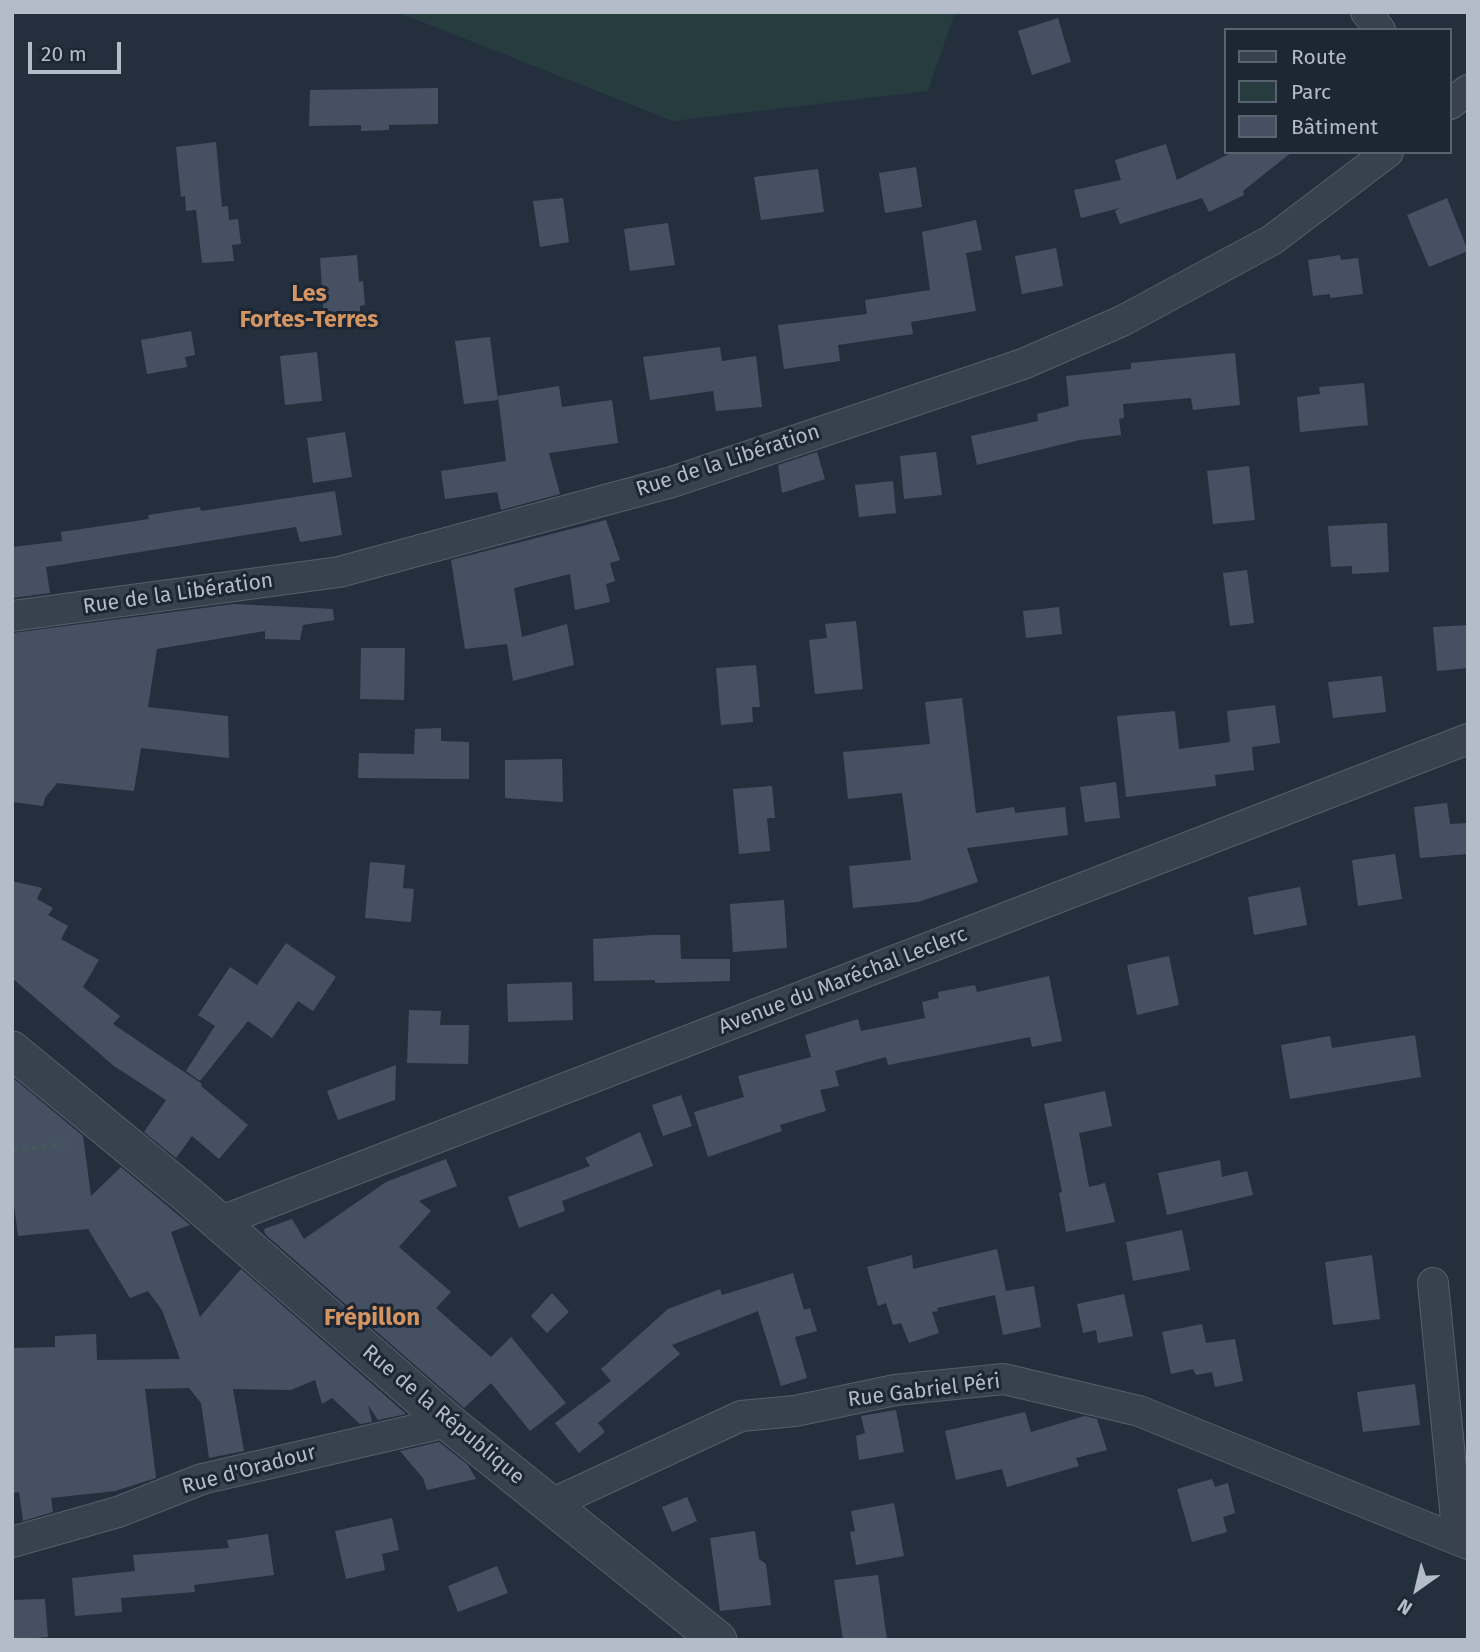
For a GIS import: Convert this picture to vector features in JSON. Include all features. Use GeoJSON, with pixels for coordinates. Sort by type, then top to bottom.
{"type":"FeatureCollection","features":[{"type":"Feature","properties":{"kind":"street"},"geometry":{"type":"LineString","coordinates":[[1366,12],[1378,28]]}},
{"type":"Feature","properties":{"kind":"street"},"geometry":{"type":"LineString","coordinates":[[1452,102],[1468,90]]}},
{"type":"Feature","properties":{"kind":"street","name":"Rue de la Libération"},"geometry":{"type":"LineString","coordinates":[[12,615],[339,572],[671,482],[1023,364],[1122,321],[1272,240],[1385,154]]}},
{"type":"Feature","properties":{"kind":"street","name":"Avenue du Maréchal Leclerc"},"geometry":{"type":"LineString","coordinates":[[219,1222],[1468,739]]}},
{"type":"Feature","properties":{"kind":"street","name":"Rue de la République"},"geometry":{"type":"LineString","coordinates":[[12,1050],[115,1133],[448,1422],[718,1640]]}},
{"type":"Feature","properties":{"kind":"street","name":"Rue Gabriel Péri"},"geometry":{"type":"LineString","coordinates":[[549,1505],[741,1416],[794,1411],[895,1391],[1003,1379],[1139,1411],[1463,1542],[1433,1283]]}},
{"type":"Feature","properties":{"kind":"street","name":"Rue d'Oradour"},"geometry":{"type":"LineString","coordinates":[[12,1542],[118,1512],[202,1479],[448,1422]]}},
{"type":"Feature","properties":{"kind":"path"},"geometry":{"type":"LineString","coordinates":[[12,1151],[94,1140],[115,1133]]}},
{"type":"Feature","properties":{"kind":"green space"},"geometry":{"type":"Polygon","coordinates":[[[397,12],[955,12],[928,91],[673,121],[397,12]]]}},
{"type":"Feature","properties":{"kind":"building"},"geometry":{"type":"Polygon","coordinates":[[[1058,18],[1071,62],[1032,75],[1018,31],[1058,18]]]}},
{"type":"Feature","properties":{"kind":"building"},"geometry":{"type":"Polygon","coordinates":[[[438,88],[438,124],[389,125],[389,130],[361,131],[361,125],[309,126],[310,90],[438,88]]]}},
{"type":"Feature","properties":{"kind":"building"},"geometry":{"type":"Polygon","coordinates":[[[216,142],[222,207],[228,206],[229,220],[238,219],[241,244],[232,245],[234,261],[202,263],[196,210],[186,211],[185,196],[181,197],[176,147],[216,142]]]}},
{"type":"Feature","properties":{"kind":"building"},"geometry":{"type":"Polygon","coordinates":[[[1166,144],[1177,180],[1229,154],[1289,154],[1243,191],[1244,195],[1209,212],[1202,198],[1120,224],[1115,211],[1120,208],[1081,218],[1074,190],[1121,180],[1115,160],[1166,144]]]}},
{"type":"Feature","properties":{"kind":"building"},"geometry":{"type":"Polygon","coordinates":[[[916,167],[922,207],[885,213],[879,173],[916,167]]]}},
{"type":"Feature","properties":{"kind":"building"},"geometry":{"type":"Polygon","coordinates":[[[818,169],[824,212],[761,220],[754,177],[818,169]]]}},
{"type":"Feature","properties":{"kind":"building"},"geometry":{"type":"Polygon","coordinates":[[[563,198],[569,242],[540,247],[533,201],[563,198]]]}},
{"type":"Feature","properties":{"kind":"building"},"geometry":{"type":"Polygon","coordinates":[[[1447,198],[1468,251],[1429,267],[1407,215],[1447,198]]]}},
{"type":"Feature","properties":{"kind":"building"},"geometry":{"type":"Polygon","coordinates":[[[976,220],[982,250],[966,253],[976,311],[911,322],[913,334],[838,345],[840,361],[784,369],[778,325],[867,314],[865,300],[930,290],[922,232],[976,220]]]}},
{"type":"Feature","properties":{"kind":"building"},"geometry":{"type":"Polygon","coordinates":[[[668,223],[675,265],[630,271],[624,229],[668,223]]]}},
{"type":"Feature","properties":{"kind":"building"},"geometry":{"type":"Polygon","coordinates":[[[1056,248],[1063,286],[1022,294],[1015,256],[1056,248]]]}},
{"type":"Feature","properties":{"kind":"building"},"geometry":{"type":"Polygon","coordinates":[[[357,255],[359,282],[363,281],[365,305],[360,306],[360,319],[324,322],[320,258],[357,255]]]}},
{"type":"Feature","properties":{"kind":"building"},"geometry":{"type":"Polygon","coordinates":[[[1340,255],[1341,260],[1358,258],[1363,294],[1330,298],[1330,294],[1313,296],[1308,260],[1340,255]]]}},
{"type":"Feature","properties":{"kind":"building"},"geometry":{"type":"Polygon","coordinates":[[[191,331],[195,355],[185,357],[187,367],[147,374],[141,340],[191,331]]]}},
{"type":"Feature","properties":{"kind":"building"},"geometry":{"type":"Polygon","coordinates":[[[490,337],[498,400],[464,404],[455,341],[490,337]]]}},
{"type":"Feature","properties":{"kind":"building"},"geometry":{"type":"Polygon","coordinates":[[[720,347],[722,361],[756,356],[762,407],[716,411],[713,391],[650,400],[643,357],[720,347]]]}},
{"type":"Feature","properties":{"kind":"building"},"geometry":{"type":"Polygon","coordinates":[[[317,352],[322,401],[285,405],[280,356],[317,352]]]}},
{"type":"Feature","properties":{"kind":"building"},"geometry":{"type":"Polygon","coordinates":[[[1235,353],[1240,405],[1193,410],[1191,398],[1123,404],[1124,418],[1119,419],[1121,435],[1080,440],[977,465],[971,436],[1038,421],[1037,414],[1069,406],[1066,376],[1131,369],[1131,363],[1235,353]]]}},
{"type":"Feature","properties":{"kind":"building"},"geometry":{"type":"Polygon","coordinates":[[[1364,383],[1368,425],[1300,432],[1297,397],[1320,394],[1319,387],[1364,383]]]}},
{"type":"Feature","properties":{"kind":"building"},"geometry":{"type":"Polygon","coordinates":[[[559,386],[562,407],[612,400],[618,443],[549,453],[560,494],[501,510],[497,492],[445,499],[441,471],[506,461],[498,396],[559,386]]]}},
{"type":"Feature","properties":{"kind":"building"},"geometry":{"type":"Polygon","coordinates":[[[345,432],[352,477],[313,483],[307,438],[345,432]]]}},
{"type":"Feature","properties":{"kind":"building"},"geometry":{"type":"Polygon","coordinates":[[[817,452],[825,479],[782,493],[778,465],[817,452]]]}},
{"type":"Feature","properties":{"kind":"building"},"geometry":{"type":"Polygon","coordinates":[[[936,452],[942,495],[904,499],[900,456],[936,452]]]}},
{"type":"Feature","properties":{"kind":"building"},"geometry":{"type":"Polygon","coordinates":[[[1249,466],[1255,520],[1213,524],[1207,471],[1249,466]]]}},
{"type":"Feature","properties":{"kind":"building"},"geometry":{"type":"Polygon","coordinates":[[[893,481],[896,513],[859,517],[855,485],[893,481]]]}},
{"type":"Feature","properties":{"kind":"building"},"geometry":{"type":"Polygon","coordinates":[[[335,491],[342,535],[300,542],[296,527],[46,567],[50,593],[12,598],[12,547],[62,541],[61,532],[149,519],[148,515],[200,507],[201,511],[335,491]]]}},
{"type":"Feature","properties":{"kind":"building"},"geometry":{"type":"Polygon","coordinates":[[[606,520],[620,560],[610,563],[615,581],[606,584],[610,602],[575,610],[570,574],[514,588],[522,637],[567,624],[574,665],[513,681],[507,644],[465,649],[451,560],[606,520]]]}},
{"type":"Feature","properties":{"kind":"building"},"geometry":{"type":"Polygon","coordinates":[[[1387,523],[1389,572],[1352,574],[1352,566],[1331,567],[1328,526],[1387,523]]]}},
{"type":"Feature","properties":{"kind":"building"},"geometry":{"type":"Polygon","coordinates":[[[1247,570],[1254,623],[1230,626],[1223,573],[1247,570]]]}},
{"type":"Feature","properties":{"kind":"building"},"geometry":{"type":"Polygon","coordinates":[[[234,604],[333,609],[334,620],[303,625],[300,640],[265,639],[265,631],[157,649],[148,707],[228,716],[229,758],[141,748],[134,791],[57,783],[45,798],[43,806],[12,802],[12,633],[234,604]]]}},
{"type":"Feature","properties":{"kind":"building"},"geometry":{"type":"Polygon","coordinates":[[[1059,607],[1062,634],[1026,638],[1023,611],[1059,607]]]}},
{"type":"Feature","properties":{"kind":"building"},"geometry":{"type":"Polygon","coordinates":[[[856,621],[863,689],[815,694],[809,640],[827,638],[825,624],[856,621]]]}},
{"type":"Feature","properties":{"kind":"building"},"geometry":{"type":"Polygon","coordinates":[[[1468,625],[1468,668],[1437,671],[1433,627],[1468,625]]]}},
{"type":"Feature","properties":{"kind":"building"},"geometry":{"type":"Polygon","coordinates":[[[361,648],[405,648],[404,700],[360,699],[361,648]]]}},
{"type":"Feature","properties":{"kind":"building"},"geometry":{"type":"Polygon","coordinates":[[[756,665],[760,707],[752,707],[753,722],[721,725],[716,668],[756,665]]]}},
{"type":"Feature","properties":{"kind":"building"},"geometry":{"type":"Polygon","coordinates":[[[1382,676],[1386,712],[1333,718],[1328,682],[1382,676]]]}},
{"type":"Feature","properties":{"kind":"building"},"geometry":{"type":"Polygon","coordinates":[[[962,698],[976,813],[1014,807],[1015,813],[1065,807],[1068,835],[967,848],[978,882],[918,902],[853,908],[849,866],[911,860],[902,793],[848,799],[843,752],[930,744],[925,702],[962,698]]]}},
{"type":"Feature","properties":{"kind":"building"},"geometry":{"type":"Polygon","coordinates":[[[1275,705],[1280,743],[1252,747],[1254,770],[1215,775],[1216,786],[1126,797],[1117,716],[1175,711],[1179,749],[1230,742],[1227,711],[1275,705]]]}},
{"type":"Feature","properties":{"kind":"building"},"geometry":{"type":"Polygon","coordinates":[[[441,728],[441,741],[469,742],[469,779],[358,778],[359,753],[414,754],[415,729],[441,728]]]}},
{"type":"Feature","properties":{"kind":"building"},"geometry":{"type":"Polygon","coordinates":[[[562,759],[563,802],[505,798],[505,760],[562,759]]]}},
{"type":"Feature","properties":{"kind":"building"},"geometry":{"type":"Polygon","coordinates":[[[1116,782],[1120,818],[1085,822],[1080,787],[1116,782]]]}},
{"type":"Feature","properties":{"kind":"building"},"geometry":{"type":"Polygon","coordinates":[[[772,786],[775,818],[767,818],[770,851],[739,854],[733,789],[772,786]]]}},
{"type":"Feature","properties":{"kind":"building"},"geometry":{"type":"Polygon","coordinates":[[[1447,803],[1450,824],[1468,823],[1468,854],[1420,858],[1414,807],[1447,803]]]}},
{"type":"Feature","properties":{"kind":"building"},"geometry":{"type":"Polygon","coordinates":[[[1395,854],[1402,899],[1358,906],[1352,860],[1395,854]]]}},
{"type":"Feature","properties":{"kind":"building"},"geometry":{"type":"Polygon","coordinates":[[[370,862],[405,865],[403,888],[414,889],[411,922],[365,918],[370,862]]]}},
{"type":"Feature","properties":{"kind":"building"},"geometry":{"type":"Polygon","coordinates":[[[12,881],[42,888],[37,899],[53,908],[48,915],[68,926],[61,939],[99,960],[83,987],[120,1016],[113,1024],[202,1084],[201,1086],[248,1125],[219,1159],[192,1136],[176,1158],[144,1132],[166,1100],[114,1066],[12,978],[12,881]]]}},
{"type":"Feature","properties":{"kind":"building"},"geometry":{"type":"Polygon","coordinates":[[[1300,887],[1307,925],[1254,935],[1248,897],[1300,887]]]}},
{"type":"Feature","properties":{"kind":"building"},"geometry":{"type":"Polygon","coordinates":[[[784,900],[787,948],[733,952],[730,904],[784,900]]]}},
{"type":"Feature","properties":{"kind":"building"},"geometry":{"type":"Polygon","coordinates":[[[680,935],[681,959],[730,959],[730,981],[594,981],[593,939],[680,935]]]}},
{"type":"Feature","properties":{"kind":"building"},"geometry":{"type":"Polygon","coordinates":[[[286,943],[336,977],[313,1011],[298,1001],[272,1038],[248,1021],[200,1081],[186,1071],[215,1026],[198,1015],[230,967],[257,985],[286,943]]]}},
{"type":"Feature","properties":{"kind":"building"},"geometry":{"type":"Polygon","coordinates":[[[1169,956],[1179,1005],[1137,1015],[1127,965],[1169,956]]]}},
{"type":"Feature","properties":{"kind":"building"},"geometry":{"type":"Polygon","coordinates":[[[1049,976],[1062,1041],[1032,1047],[1030,1037],[888,1065],[886,1057],[835,1071],[839,1086],[820,1090],[826,1111],[780,1125],[782,1131],[708,1157],[694,1112],[744,1097],[738,1076],[811,1057],[805,1035],[858,1019],[861,1031],[925,1018],[922,1002],[939,998],[938,992],[975,985],[977,992],[1049,976]]]}},
{"type":"Feature","properties":{"kind":"building"},"geometry":{"type":"Polygon","coordinates":[[[572,982],[573,1020],[508,1022],[507,984],[572,982]]]}},
{"type":"Feature","properties":{"kind":"building"},"geometry":{"type":"Polygon","coordinates":[[[409,1010],[441,1011],[440,1025],[469,1025],[468,1064],[407,1063],[409,1010]]]}},
{"type":"Feature","properties":{"kind":"building"},"geometry":{"type":"Polygon","coordinates":[[[1415,1035],[1421,1077],[1290,1099],[1281,1045],[1330,1036],[1332,1048],[1415,1035]]]}},
{"type":"Feature","properties":{"kind":"building"},"geometry":{"type":"Polygon","coordinates":[[[396,1065],[395,1100],[338,1120],[327,1091],[396,1065]]]}},
{"type":"Feature","properties":{"kind":"building"},"geometry":{"type":"Polygon","coordinates":[[[12,1077],[83,1136],[91,1196],[121,1167],[190,1225],[171,1232],[200,1317],[241,1269],[406,1414],[378,1420],[368,1405],[372,1422],[360,1424],[332,1398],[322,1404],[315,1380],[291,1390],[233,1389],[244,1451],[209,1458],[201,1403],[189,1388],[145,1389],[156,1478],[115,1491],[51,1498],[53,1512],[23,1521],[19,1492],[12,1493],[12,1348],[55,1347],[55,1336],[96,1334],[97,1360],[180,1359],[162,1310],[148,1291],[130,1298],[88,1229],[18,1236],[12,1189],[12,1077]]]}},
{"type":"Feature","properties":{"kind":"building"},"geometry":{"type":"Polygon","coordinates":[[[1105,1091],[1112,1126],[1079,1133],[1089,1187],[1105,1183],[1115,1222],[1066,1232],[1059,1193],[1062,1192],[1044,1104],[1105,1091]]]}},
{"type":"Feature","properties":{"kind":"building"},"geometry":{"type":"Polygon","coordinates":[[[681,1095],[692,1126],[663,1136],[652,1105],[681,1095]]]}},
{"type":"Feature","properties":{"kind":"building"},"geometry":{"type":"Polygon","coordinates":[[[640,1132],[653,1166],[562,1201],[565,1211],[519,1228],[508,1197],[590,1166],[585,1158],[640,1132]]]}},
{"type":"Feature","properties":{"kind":"building"},"geometry":{"type":"Polygon","coordinates":[[[446,1159],[457,1186],[419,1201],[431,1211],[399,1247],[451,1292],[436,1308],[491,1357],[511,1337],[566,1403],[530,1431],[491,1383],[464,1408],[265,1234],[264,1229],[292,1219],[304,1239],[386,1182],[446,1159]]]}},
{"type":"Feature","properties":{"kind":"building"},"geometry":{"type":"Polygon","coordinates":[[[1220,1160],[1222,1177],[1247,1171],[1253,1195],[1167,1215],[1158,1173],[1220,1160]]]}},
{"type":"Feature","properties":{"kind":"building"},"geometry":{"type":"Polygon","coordinates":[[[1182,1230],[1190,1270],[1133,1281],[1126,1242],[1182,1230]]]}},
{"type":"Feature","properties":{"kind":"building"},"geometry":{"type":"Polygon","coordinates":[[[997,1249],[1006,1291],[1034,1286],[1041,1327],[1003,1335],[995,1295],[937,1308],[938,1311],[932,1312],[939,1333],[909,1343],[901,1323],[893,1325],[886,1303],[878,1306],[867,1267],[912,1255],[913,1269],[997,1249]]]}},
{"type":"Feature","properties":{"kind":"building"},"geometry":{"type":"Polygon","coordinates":[[[1372,1255],[1380,1319],[1333,1325],[1325,1262],[1372,1255]]]}},
{"type":"Feature","properties":{"kind":"building"},"geometry":{"type":"Polygon","coordinates":[[[793,1273],[804,1310],[810,1308],[817,1331],[795,1337],[807,1378],[781,1386],[758,1311],[672,1345],[680,1354],[598,1423],[605,1432],[579,1453],[555,1423],[611,1381],[601,1369],[668,1309],[720,1289],[722,1295],[793,1273]]]}},
{"type":"Feature","properties":{"kind":"building"},"geometry":{"type":"Polygon","coordinates":[[[552,1293],[569,1312],[547,1333],[531,1316],[552,1293]]]}},
{"type":"Feature","properties":{"kind":"building"},"geometry":{"type":"Polygon","coordinates":[[[1124,1294],[1133,1336],[1098,1343],[1096,1330],[1083,1333],[1077,1304],[1124,1294]]]}},
{"type":"Feature","properties":{"kind":"building"},"geometry":{"type":"Polygon","coordinates":[[[1202,1324],[1206,1343],[1235,1339],[1243,1381],[1215,1387],[1212,1372],[1196,1375],[1193,1369],[1171,1374],[1162,1332],[1202,1324]]]}},
{"type":"Feature","properties":{"kind":"building"},"geometry":{"type":"Polygon","coordinates":[[[1415,1384],[1420,1425],[1363,1432],[1357,1392],[1415,1384]]]}},
{"type":"Feature","properties":{"kind":"building"},"geometry":{"type":"Polygon","coordinates":[[[896,1410],[904,1452],[859,1460],[856,1436],[865,1433],[861,1416],[896,1410]]]}},
{"type":"Feature","properties":{"kind":"building"},"geometry":{"type":"Polygon","coordinates":[[[1025,1412],[1031,1432],[1085,1416],[1097,1419],[1107,1450],[1076,1458],[1079,1466],[1007,1487],[1002,1469],[956,1480],[945,1431],[1025,1412]]]}},
{"type":"Feature","properties":{"kind":"building"},"geometry":{"type":"Polygon","coordinates":[[[439,1442],[468,1465],[476,1479],[427,1490],[423,1478],[400,1451],[439,1442]]]}},
{"type":"Feature","properties":{"kind":"building"},"geometry":{"type":"Polygon","coordinates":[[[1212,1479],[1215,1487],[1228,1483],[1235,1513],[1223,1517],[1227,1532],[1192,1542],[1177,1489],[1212,1479]]]}},
{"type":"Feature","properties":{"kind":"building"},"geometry":{"type":"Polygon","coordinates":[[[687,1497],[697,1521],[672,1532],[662,1507],[687,1497]]]}},
{"type":"Feature","properties":{"kind":"building"},"geometry":{"type":"Polygon","coordinates":[[[894,1503],[904,1556],[856,1565],[850,1532],[855,1531],[851,1511],[894,1503]]]}},
{"type":"Feature","properties":{"kind":"building"},"geometry":{"type":"Polygon","coordinates":[[[392,1518],[399,1550],[382,1554],[385,1570],[346,1579],[335,1531],[392,1518]]]}},
{"type":"Feature","properties":{"kind":"building"},"geometry":{"type":"Polygon","coordinates":[[[755,1531],[759,1559],[766,1564],[771,1605],[720,1611],[710,1538],[755,1531]]]}},
{"type":"Feature","properties":{"kind":"building"},"geometry":{"type":"Polygon","coordinates":[[[268,1534],[274,1575],[194,1585],[195,1592],[121,1598],[122,1612],[75,1616],[72,1578],[135,1571],[133,1555],[229,1548],[227,1540],[268,1534]]]}},
{"type":"Feature","properties":{"kind":"building"},"geometry":{"type":"Polygon","coordinates":[[[497,1566],[508,1593],[458,1612],[448,1586],[497,1566]]]}},
{"type":"Feature","properties":{"kind":"building"},"geometry":{"type":"Polygon","coordinates":[[[878,1575],[887,1640],[843,1640],[834,1580],[878,1575]]]}},
{"type":"Feature","properties":{"kind":"building"},"geometry":{"type":"Polygon","coordinates":[[[45,1599],[48,1637],[12,1640],[12,1600],[45,1599]]]}},
{"type":"Feature","properties":{"kind":"district","name":"Les Fortes-Terres"},"geometry":{"type":"Point","coordinates":[309,308]}},
{"type":"Feature","properties":{"kind":"district","name":"Frépillon"},"geometry":{"type":"Point","coordinates":[372,1318]}}]}
